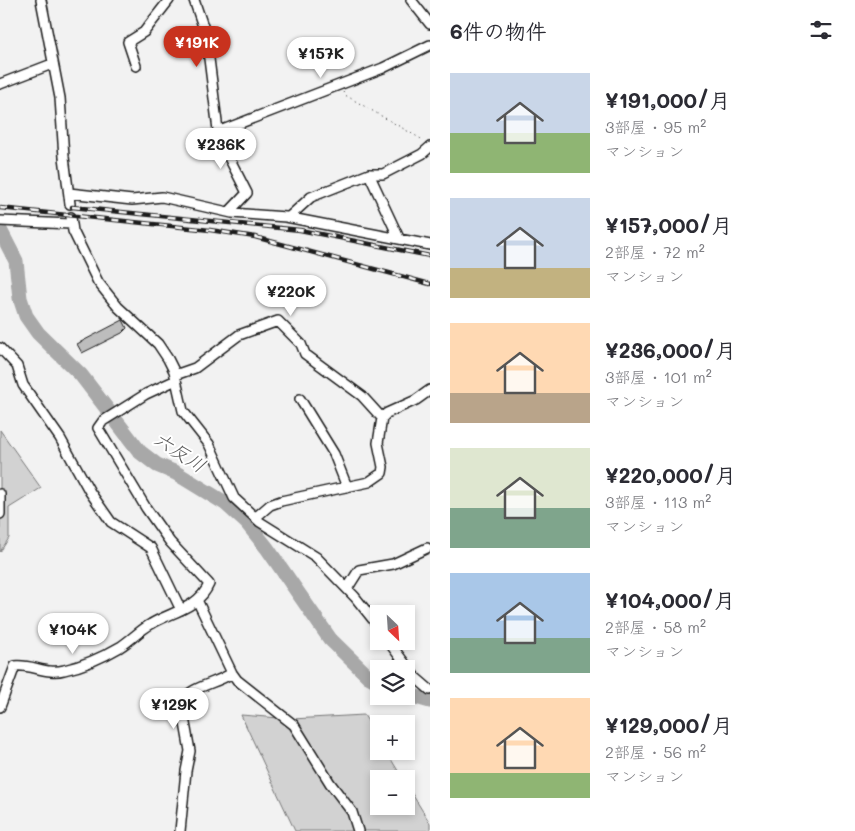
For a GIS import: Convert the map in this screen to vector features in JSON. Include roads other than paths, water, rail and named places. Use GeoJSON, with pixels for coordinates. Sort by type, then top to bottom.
{"type":"FeatureCollection","features":[{"type":"Feature","properties":{"kind":"street"},"geometry":{"type":"LineString","coordinates":[[40,0],[60,98],[64,157],[70,204]]}},
{"type":"Feature","properties":{"kind":"street"},"geometry":{"type":"LineString","coordinates":[[136,66],[128,42],[144,32],[170,0]]}},
{"type":"Feature","properties":{"kind":"street"},"geometry":{"type":"LineString","coordinates":[[194,0],[206,35],[211,83],[220,131],[219,138],[247,193],[230,212]]}},
{"type":"Feature","properties":{"kind":"street"},"geometry":{"type":"LineString","coordinates":[[411,0],[430,24]]}},
{"type":"Feature","properties":{"kind":"street"},"geometry":{"type":"LineString","coordinates":[[220,131],[341,86],[430,45]]}},
{"type":"Feature","properties":{"kind":"street"},"geometry":{"type":"LineString","coordinates":[[0,84],[52,64]]}},
{"type":"Feature","properties":{"kind":"street"},"geometry":{"type":"LineString","coordinates":[[289,217],[311,197],[369,174],[383,174],[422,154],[430,146]]}},
{"type":"Feature","properties":{"kind":"street"},"geometry":{"type":"LineString","coordinates":[[369,174],[398,238]]}},
{"type":"Feature","properties":{"kind":"street"},"geometry":{"type":"LineString","coordinates":[[69,193],[132,200],[162,197],[230,212],[289,217],[430,244]]}},
{"type":"Feature","properties":{"kind":"street"},"geometry":{"type":"LineString","coordinates":[[3,221],[71,220],[98,282],[118,307],[158,344],[168,359],[176,378],[183,411],[209,444],[234,498],[255,518],[316,557],[370,614]]}},
{"type":"Feature","properties":{"kind":"street"},"geometry":{"type":"LineString","coordinates":[[0,707],[15,666],[22,665],[50,672],[80,665],[120,646],[151,624],[197,600],[209,584],[170,542],[146,508],[98,428],[117,411],[195,368],[239,335],[278,321],[301,344],[305,354],[362,396],[382,418]]}},
{"type":"Feature","properties":{"kind":"street"},"geometry":{"type":"LineString","coordinates":[[0,348],[17,366],[23,385],[60,438],[90,492],[111,522],[151,548],[181,610]]}},
{"type":"Feature","properties":{"kind":"street"},"geometry":{"type":"LineString","coordinates":[[255,518],[270,505],[281,501],[369,482],[382,473],[383,467],[378,443],[382,418],[387,413],[416,400],[430,390]]}},
{"type":"Feature","properties":{"kind":"street"},"geometry":{"type":"LineString","coordinates":[[300,399],[334,454],[346,487]]}},
{"type":"Feature","properties":{"kind":"street"},"geometry":{"type":"LineString","coordinates":[[0,494],[0,514]]}},
{"type":"Feature","properties":{"kind":"street"},"geometry":{"type":"LineString","coordinates":[[347,589],[359,570],[393,564],[427,548]]}},
{"type":"Feature","properties":{"kind":"street"},"geometry":{"type":"LineString","coordinates":[[197,600],[232,673],[237,680],[294,725],[330,783],[352,812],[358,831]]}},
{"type":"Feature","properties":{"kind":"street"},"geometry":{"type":"LineString","coordinates":[[395,650],[415,677],[430,690]]}},
{"type":"Feature","properties":{"kind":"street"},"geometry":{"type":"LineString","coordinates":[[180,831],[190,751],[181,702],[195,690],[220,681],[232,673]]}},
{"type":"Feature","properties":{"kind":"waterway","name":"六反川"},"geometry":{"type":"LineString","coordinates":[[0,230],[16,261],[20,298],[26,316],[38,333],[81,375],[140,452],[157,465],[176,473],[225,503],[247,523],[267,548],[330,639],[370,677]]}},
{"type":"Feature","properties":{"kind":"waterway","name":"六反川"},"geometry":{"type":"LineString","coordinates":[[415,697],[430,701]]}},
{"type":"Feature","properties":{"kind":"railway"},"geometry":{"type":"LineString","coordinates":[[72,207],[300,230],[430,256]]}},
{"type":"Feature","properties":{"kind":"railway"},"geometry":{"type":"LineString","coordinates":[[0,208],[210,230],[255,237],[430,284]]}}]}
